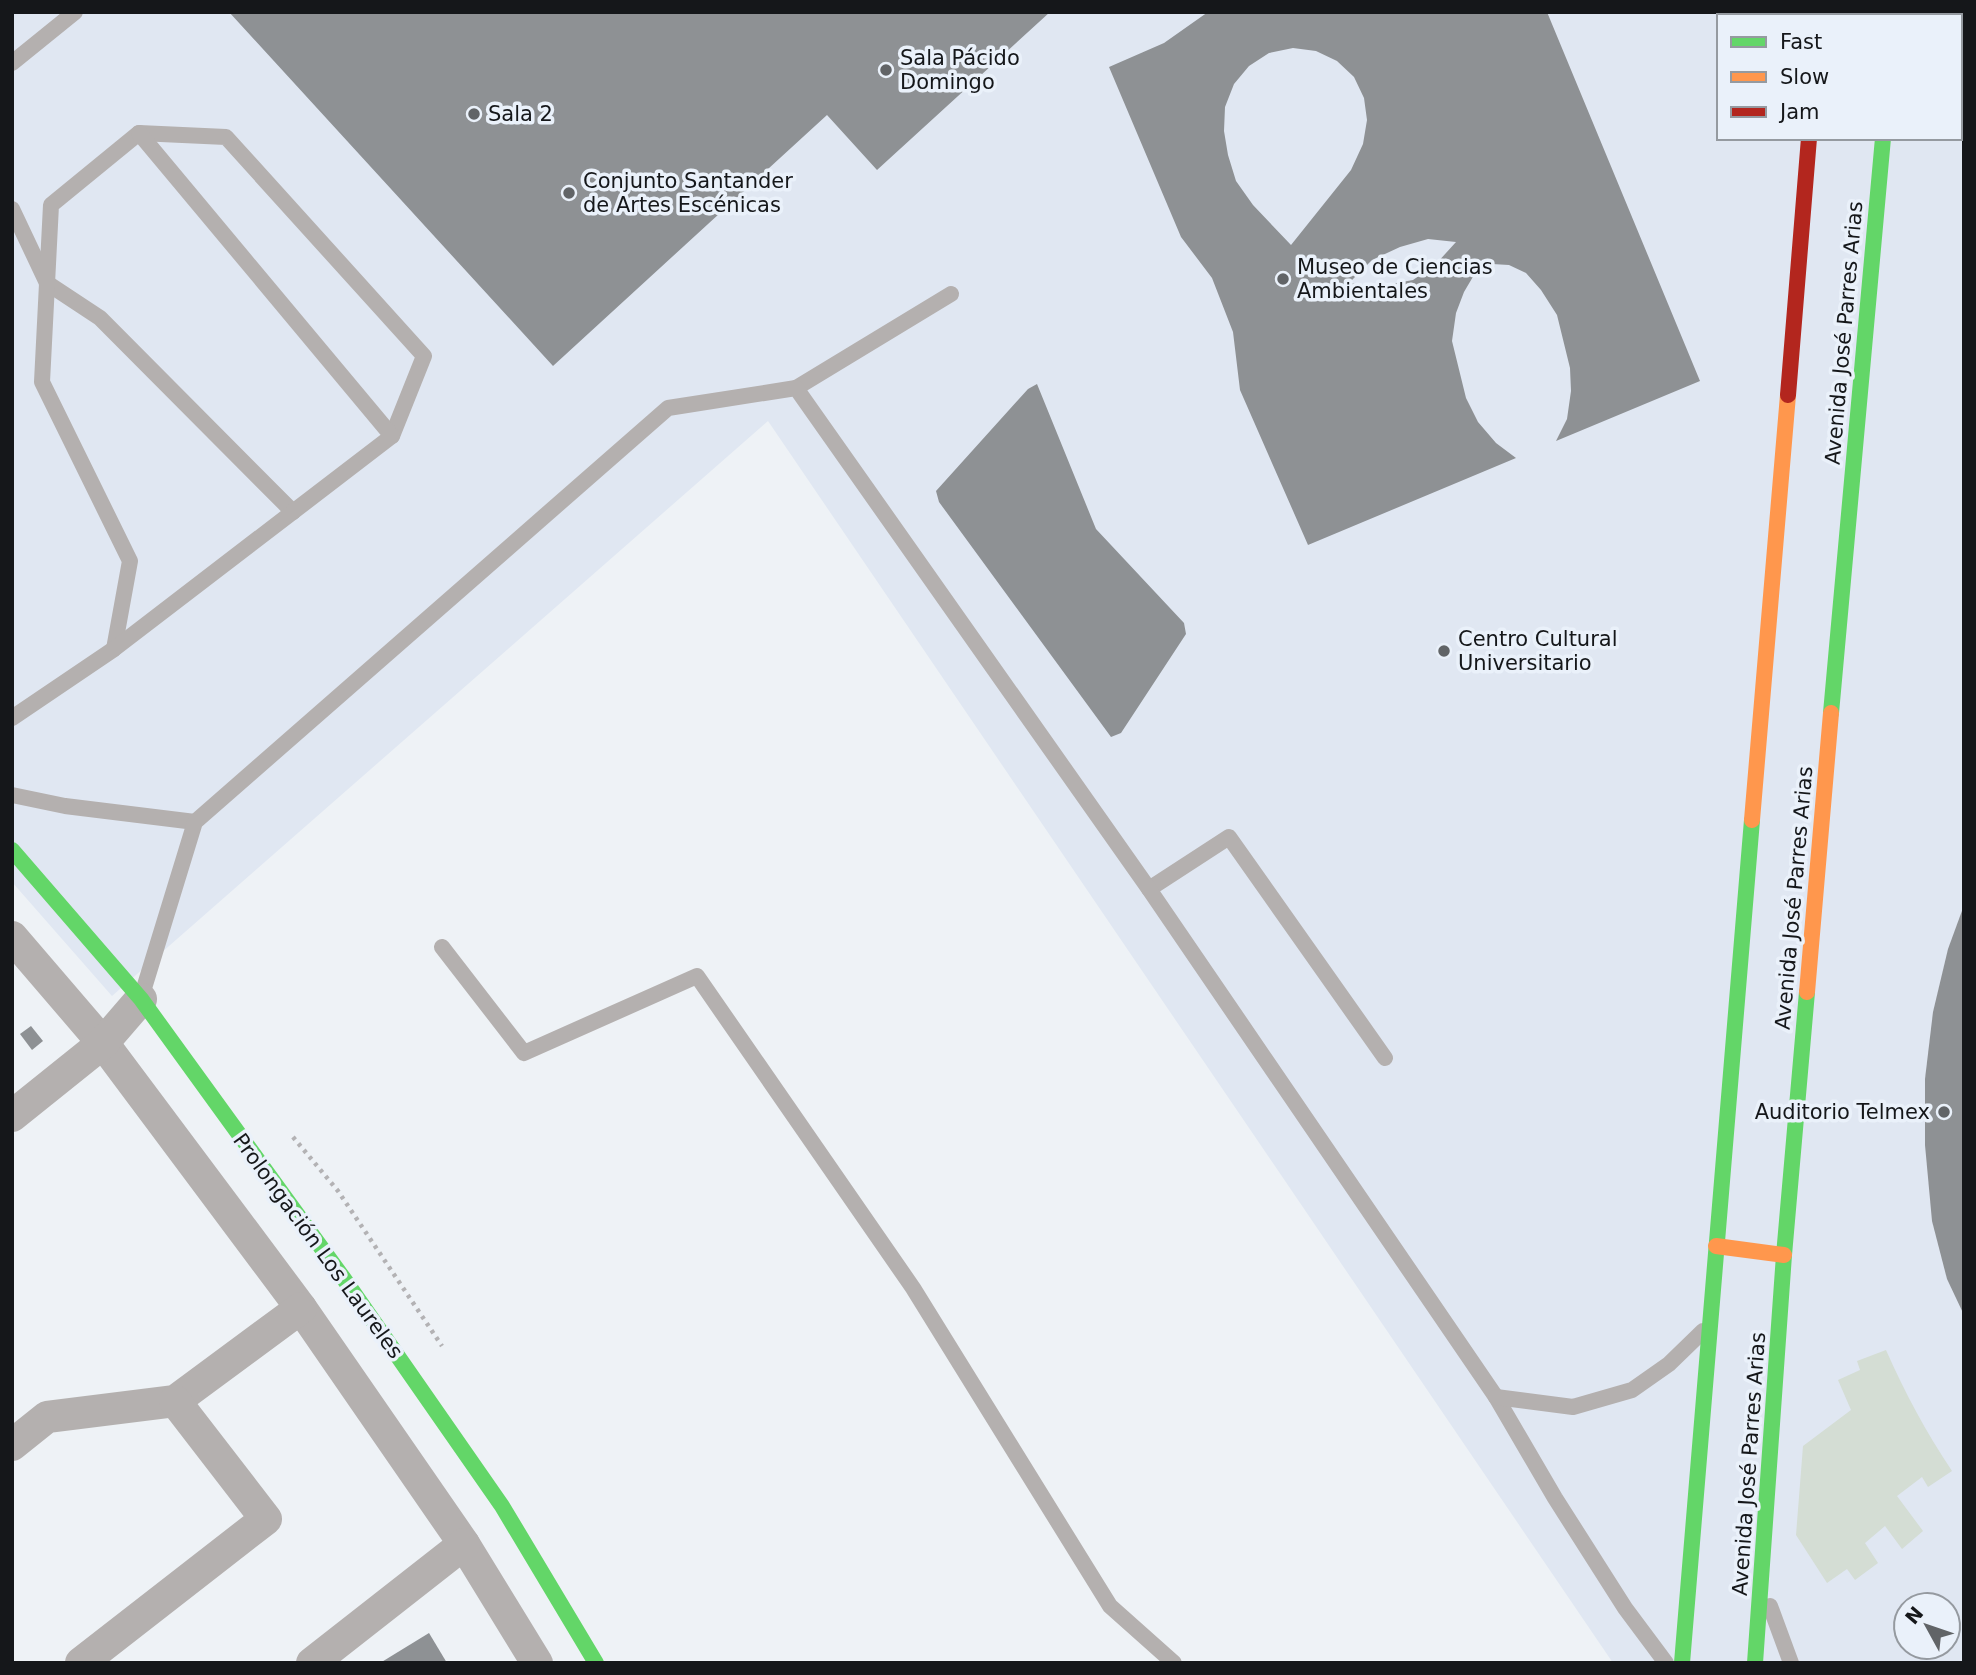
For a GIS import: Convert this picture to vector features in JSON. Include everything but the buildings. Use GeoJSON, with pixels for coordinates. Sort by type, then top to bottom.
{"type":"FeatureCollection","features":[{"type":"Feature","properties":{"kind":"main road"},"geometry":{"type":"LineString","coordinates":[[1682,1663],[1808,140]]}},
{"type":"Feature","properties":{"kind":"main road","name":"Avenida José Parres Arias"},"geometry":{"type":"LineString","coordinates":[[1755,1663],[1784,1255],[1844,552],[1883,140]]}},
{"type":"Feature","properties":{"kind":"main road","name":"Prolongación Los Laureles"},"geometry":{"type":"LineString","coordinates":[[12,850],[141,999],[344,1279],[502,1506],[596,1663]]}},
{"type":"Feature","properties":{"kind":"main road"},"geometry":{"type":"LineString","coordinates":[[1716,1246],[1784,1255]]}},
{"type":"Feature","properties":{"kind":"street"},"geometry":{"type":"LineString","coordinates":[[12,937],[103,1043],[301,1308],[464,1544],[537,1663]]}},
{"type":"Feature","properties":{"kind":"street"},"geometry":{"type":"LineString","coordinates":[[12,1116],[103,1043],[141,999]]}},
{"type":"Feature","properties":{"kind":"street"},"geometry":{"type":"LineString","coordinates":[[12,1445],[47,1417],[175,1401],[301,1308]]}},
{"type":"Feature","properties":{"kind":"street"},"geometry":{"type":"LineString","coordinates":[[81,1663],[266,1519],[175,1401]]}},
{"type":"Feature","properties":{"kind":"street"},"geometry":{"type":"LineString","coordinates":[[312,1663],[464,1544]]}},
{"type":"Feature","properties":{"kind":"lane"},"geometry":{"type":"LineString","coordinates":[[12,63],[75,12]]}},
{"type":"Feature","properties":{"kind":"lane"},"geometry":{"type":"LineString","coordinates":[[139,133],[393,436]]}},
{"type":"Feature","properties":{"kind":"lane"},"geometry":{"type":"LineString","coordinates":[[12,718],[114,649],[393,436],[424,356],[226,137],[139,133],[51,205],[42,382],[130,561],[114,649]]}},
{"type":"Feature","properties":{"kind":"lane"},"geometry":{"type":"LineString","coordinates":[[12,209],[47,283],[100,318],[293,512]]}},
{"type":"Feature","properties":{"kind":"lane"},"geometry":{"type":"LineString","coordinates":[[141,999],[195,822],[668,408],[796,388],[951,294]]}},
{"type":"Feature","properties":{"kind":"lane"},"geometry":{"type":"LineString","coordinates":[[796,388],[1149,889],[1496,1397],[1555,1498],[1618,1597],[1666,1663]]}},
{"type":"Feature","properties":{"kind":"lane"},"geometry":{"type":"LineString","coordinates":[[12,794],[65,806],[195,822]]}},
{"type":"Feature","properties":{"kind":"lane"},"geometry":{"type":"LineString","coordinates":[[1149,889],[1229,837],[1385,1058]]}},
{"type":"Feature","properties":{"kind":"lane"},"geometry":{"type":"LineString","coordinates":[[442,947],[524,1054],[697,976],[912,1288],[1110,1606],[1174,1663]]}},
{"type":"Feature","properties":{"kind":"lane"},"geometry":{"type":"LineString","coordinates":[[1496,1397],[1573,1407],[1632,1390],[1669,1364],[1710,1323]]}},
{"type":"Feature","properties":{"kind":"lane"},"geometry":{"type":"LineString","coordinates":[[1762,1586],[1791,1663]]}},
{"type":"Feature","properties":{"kind":"shaded area","name":"Centro Cultural Universitario"},"geometry":{"type":"Polygon","coordinates":[[[12,12],[1964,12],[1964,1663],[1613,1663],[768,421],[112,996],[12,882],[12,12]]]}},
{"type":"Feature","properties":{"kind":"shaded area"},"geometry":{"type":"Polygon","coordinates":[[[1886,1350],[1916,1412],[1952,1471],[1928,1487],[1922,1477],[1897,1496],[1923,1531],[1902,1549],[1885,1526],[1865,1543],[1878,1563],[1855,1580],[1847,1569],[1827,1583],[1796,1535],[1803,1446],[1851,1410],[1838,1380],[1860,1370],[1857,1361],[1886,1350]]]}},
{"type":"Feature","properties":{"kind":"traffic: fast"},"geometry":{"type":"LineString","coordinates":[[1831,713],[1883,140]]}},
{"type":"Feature","properties":{"kind":"traffic: fast"},"geometry":{"type":"LineString","coordinates":[[1682,1663],[1752,820]]}},
{"type":"Feature","properties":{"kind":"traffic: fast"},"geometry":{"type":"LineString","coordinates":[[12,850],[141,999],[344,1279],[502,1506],[596,1663]]}},
{"type":"Feature","properties":{"kind":"traffic: fast"},"geometry":{"type":"LineString","coordinates":[[1755,1663],[1784,1255],[1807,992]]}},
{"type":"Feature","properties":{"kind":"traffic: slow"},"geometry":{"type":"LineString","coordinates":[[1752,820],[1788,395]]}},
{"type":"Feature","properties":{"kind":"traffic: slow"},"geometry":{"type":"LineString","coordinates":[[1807,992],[1831,713]]}},
{"type":"Feature","properties":{"kind":"traffic: slow"},"geometry":{"type":"LineString","coordinates":[[1716,1246],[1784,1255]]}},
{"type":"Feature","properties":{"kind":"traffic: jam"},"geometry":{"type":"LineString","coordinates":[[1788,395],[1809,140]]}},
{"type":"Feature","properties":{"kind":"place","name":"Sala Pácido Domingo"},"geometry":{"type":"Point","coordinates":[886,70]}},
{"type":"Feature","properties":{"kind":"place","name":"Sala 2"},"geometry":{"type":"Point","coordinates":[474,114]}},
{"type":"Feature","properties":{"kind":"place","name":"Conjunto Santander de Artes Escénicas"},"geometry":{"type":"Point","coordinates":[569,193]}},
{"type":"Feature","properties":{"kind":"place","name":"Museo de Ciencias Ambientales"},"geometry":{"type":"Point","coordinates":[1283,279]}},
{"type":"Feature","properties":{"kind":"place","name":"Centro Cultural Universitario"},"geometry":{"type":"Point","coordinates":[1444,651]}},
{"type":"Feature","properties":{"kind":"place","name":"Auditorio Telmex"},"geometry":{"type":"Point","coordinates":[1944,1112]}}]}
